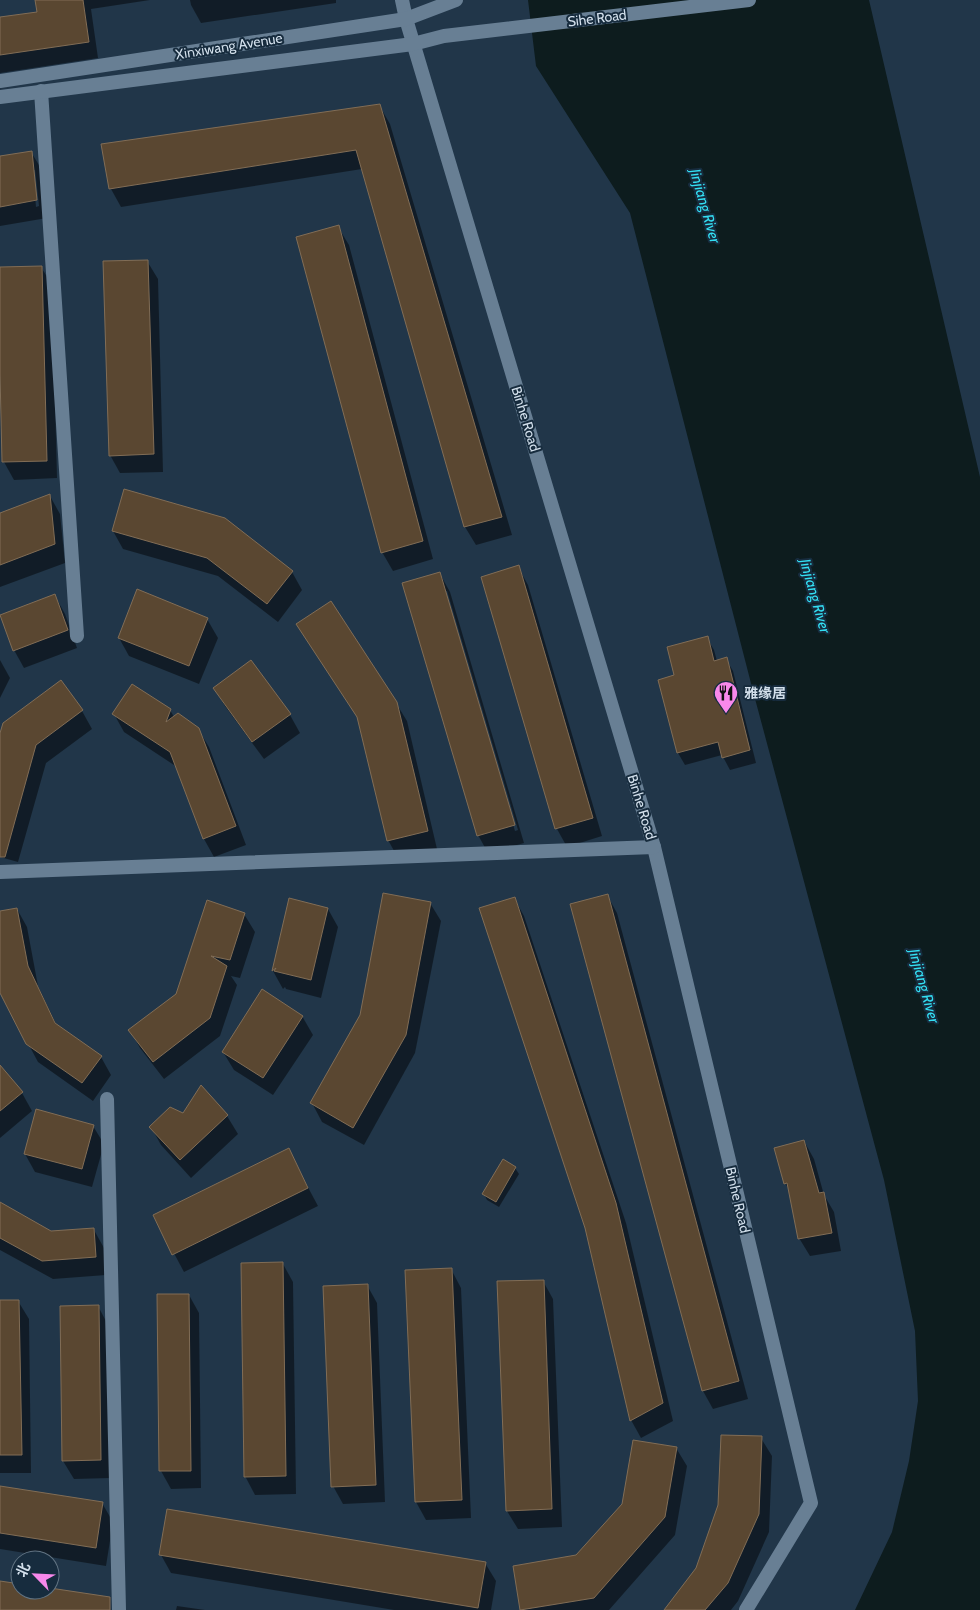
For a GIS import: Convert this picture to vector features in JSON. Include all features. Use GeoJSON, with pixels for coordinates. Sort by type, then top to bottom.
{"type":"FeatureCollection","features":[{"type":"Feature","properties":{"kind":"street","name":"Binhe Road"},"geometry":{"type":"LineString","coordinates":[[402,0],[406,19],[654,847],[811,1503],[746,1610]]}},
{"type":"Feature","properties":{"kind":"street","name":"Xinxiwang Avenue"},"geometry":{"type":"LineString","coordinates":[[0,81],[406,19],[456,0]]}},
{"type":"Feature","properties":{"kind":"street","name":"Sihe Road"},"geometry":{"type":"LineString","coordinates":[[0,97],[414,44],[444,36],[505,28],[749,0]]}},
{"type":"Feature","properties":{"kind":"street"},"geometry":{"type":"LineString","coordinates":[[41,91],[76,636]]}},
{"type":"Feature","properties":{"kind":"street"},"geometry":{"type":"LineString","coordinates":[[0,872],[654,847]]}},
{"type":"Feature","properties":{"kind":"street"},"geometry":{"type":"LineString","coordinates":[[107,1099],[120,1610]]}},
{"type":"Feature","properties":{"kind":"water","name":"Jinjiang River"},"geometry":{"type":"Polygon","coordinates":[[[528,0],[869,0],[980,477],[980,1610],[855,1610],[892,1532],[909,1461],[918,1401],[915,1331],[884,1180],[754,695],[630,213],[536,66],[528,0]]]}},
{"type":"Feature","properties":{"kind":"building"},"geometry":{"type":"Polygon","coordinates":[[[35,0],[83,0],[89,42],[0,55],[0,17],[37,12],[35,0]]]}},
{"type":"Feature","properties":{"kind":"building"},"geometry":{"type":"Polygon","coordinates":[[[380,104],[502,517],[464,527],[356,150],[109,189],[101,144],[380,104]]]}},
{"type":"Feature","properties":{"kind":"building"},"geometry":{"type":"Polygon","coordinates":[[[32,151],[37,200],[0,207],[0,156],[32,151]]]}},
{"type":"Feature","properties":{"kind":"building"},"geometry":{"type":"Polygon","coordinates":[[[339,225],[423,541],[381,553],[296,237],[339,225]]]}},
{"type":"Feature","properties":{"kind":"building"},"geometry":{"type":"Polygon","coordinates":[[[148,260],[154,454],[109,456],[103,261],[148,260]]]}},
{"type":"Feature","properties":{"kind":"building"},"geometry":{"type":"Polygon","coordinates":[[[42,266],[47,461],[2,462],[0,267],[42,266]]]}},
{"type":"Feature","properties":{"kind":"building"},"geometry":{"type":"Polygon","coordinates":[[[124,489],[225,518],[293,571],[267,604],[207,558],[112,531],[124,489]]]}},
{"type":"Feature","properties":{"kind":"building"},"geometry":{"type":"Polygon","coordinates":[[[50,494],[55,544],[0,565],[0,513],[50,494]]]}},
{"type":"Feature","properties":{"kind":"building"},"geometry":{"type":"Polygon","coordinates":[[[519,565],[593,818],[555,829],[481,577],[519,565]]]}},
{"type":"Feature","properties":{"kind":"building"},"geometry":{"type":"Polygon","coordinates":[[[440,572],[515,825],[477,836],[402,583],[440,572]]]}},
{"type":"Feature","properties":{"kind":"building"},"geometry":{"type":"Polygon","coordinates":[[[137,589],[208,618],[189,666],[118,638],[137,589]]]}},
{"type":"Feature","properties":{"kind":"building"},"geometry":{"type":"Polygon","coordinates":[[[55,594],[68,630],[13,651],[0,615],[55,594]]]}},
{"type":"Feature","properties":{"kind":"building"},"geometry":{"type":"Polygon","coordinates":[[[331,601],[397,702],[428,831],[387,841],[357,717],[296,624],[331,601]]]}},
{"type":"Feature","properties":{"kind":"building","name":"雅缘居"},"geometry":{"type":"Polygon","coordinates":[[[708,636],[714,661],[727,657],[750,750],[722,758],[718,742],[677,753],[658,680],[674,675],[667,647],[708,636]]]}},
{"type":"Feature","properties":{"kind":"building"},"geometry":{"type":"Polygon","coordinates":[[[251,660],[291,714],[252,742],[213,688],[251,660]]]}},
{"type":"Feature","properties":{"kind":"building"},"geometry":{"type":"Polygon","coordinates":[[[61,680],[83,710],[36,745],[5,857],[0,857],[0,733],[3,723],[61,680]]]}},
{"type":"Feature","properties":{"kind":"building"},"geometry":{"type":"Polygon","coordinates":[[[132,684],[171,709],[166,722],[178,713],[199,728],[236,826],[203,839],[170,752],[112,714],[132,684]]]}},
{"type":"Feature","properties":{"kind":"building"},"geometry":{"type":"Polygon","coordinates":[[[383,893],[431,902],[406,1035],[353,1128],[310,1103],[360,1015],[383,893]]]}},
{"type":"Feature","properties":{"kind":"building"},"geometry":{"type":"Polygon","coordinates":[[[608,894],[739,1381],[702,1391],[570,904],[608,894]]]}},
{"type":"Feature","properties":{"kind":"building"},"geometry":{"type":"Polygon","coordinates":[[[515,897],[616,1203],[663,1403],[630,1421],[585,1228],[479,908],[515,897]]]}},
{"type":"Feature","properties":{"kind":"building"},"geometry":{"type":"Polygon","coordinates":[[[289,898],[328,908],[311,980],[274,971],[276,968],[272,971],[289,898]]]}},
{"type":"Feature","properties":{"kind":"building"},"geometry":{"type":"Polygon","coordinates":[[[207,900],[245,913],[230,960],[211,956],[227,966],[210,1018],[153,1062],[128,1030],[176,994],[207,900]]]}},
{"type":"Feature","properties":{"kind":"building"},"geometry":{"type":"Polygon","coordinates":[[[17,908],[28,966],[55,1023],[102,1056],[82,1083],[26,1044],[0,993],[0,911],[17,908]]]}},
{"type":"Feature","properties":{"kind":"building"},"geometry":{"type":"Polygon","coordinates":[[[262,989],[303,1016],[263,1078],[222,1052],[262,989]]]}},
{"type":"Feature","properties":{"kind":"building"},"geometry":{"type":"Polygon","coordinates":[[[0,1065],[23,1092],[0,1111],[0,1065]]]}},
{"type":"Feature","properties":{"kind":"building"},"geometry":{"type":"Polygon","coordinates":[[[201,1085],[228,1115],[180,1160],[149,1127],[170,1107],[183,1113],[201,1085]]]}},
{"type":"Feature","properties":{"kind":"building"},"geometry":{"type":"Polygon","coordinates":[[[36,1109],[94,1125],[82,1169],[24,1154],[36,1109]]]}},
{"type":"Feature","properties":{"kind":"building"},"geometry":{"type":"Polygon","coordinates":[[[804,1140],[819,1193],[824,1192],[832,1233],[798,1239],[787,1183],[784,1184],[774,1148],[804,1140]]]}},
{"type":"Feature","properties":{"kind":"building"},"geometry":{"type":"Polygon","coordinates":[[[289,1148],[308,1188],[172,1255],[153,1215],[289,1148]]]}},
{"type":"Feature","properties":{"kind":"building"},"geometry":{"type":"Polygon","coordinates":[[[503,1159],[516,1167],[496,1202],[482,1194],[503,1159]]]}},
{"type":"Feature","properties":{"kind":"building"},"geometry":{"type":"Polygon","coordinates":[[[0,1202],[51,1231],[94,1228],[96,1257],[42,1261],[0,1238],[0,1202]]]}},
{"type":"Feature","properties":{"kind":"building"},"geometry":{"type":"Polygon","coordinates":[[[283,1262],[286,1476],[244,1477],[241,1263],[283,1262]]]}},
{"type":"Feature","properties":{"kind":"building"},"geometry":{"type":"Polygon","coordinates":[[[452,1268],[462,1500],[415,1502],[405,1270],[452,1268]]]}},
{"type":"Feature","properties":{"kind":"building"},"geometry":{"type":"Polygon","coordinates":[[[544,1280],[552,1509],[506,1511],[497,1281],[544,1280]]]}},
{"type":"Feature","properties":{"kind":"building"},"geometry":{"type":"Polygon","coordinates":[[[368,1284],[376,1485],[331,1487],[323,1286],[368,1284]]]}},
{"type":"Feature","properties":{"kind":"building"},"geometry":{"type":"Polygon","coordinates":[[[157,1294],[189,1294],[191,1471],[159,1471],[157,1294]]]}},
{"type":"Feature","properties":{"kind":"building"},"geometry":{"type":"Polygon","coordinates":[[[0,1300],[19,1300],[22,1455],[0,1455],[0,1300]]]}},
{"type":"Feature","properties":{"kind":"building"},"geometry":{"type":"Polygon","coordinates":[[[99,1305],[101,1460],[62,1461],[60,1306],[99,1305]]]}},
{"type":"Feature","properties":{"kind":"building"},"geometry":{"type":"Polygon","coordinates":[[[721,1435],[762,1436],[759,1514],[728,1583],[705,1610],[664,1610],[696,1568],[718,1505],[721,1435]]]}},
{"type":"Feature","properties":{"kind":"building"},"geometry":{"type":"Polygon","coordinates":[[[633,1440],[677,1447],[665,1517],[594,1598],[520,1610],[513,1566],[576,1555],[622,1504],[633,1440]]]}},
{"type":"Feature","properties":{"kind":"building"},"geometry":{"type":"Polygon","coordinates":[[[0,1486],[103,1502],[96,1548],[0,1533],[0,1486]]]}},
{"type":"Feature","properties":{"kind":"building"},"geometry":{"type":"Polygon","coordinates":[[[167,1509],[486,1562],[478,1608],[159,1555],[167,1509]]]}},
{"type":"Feature","properties":{"kind":"building"},"geometry":{"type":"Polygon","coordinates":[[[0,1581],[10,1582],[10,1600],[60,1600],[60,1590],[110,1597],[110,1610],[0,1610],[0,1581]]]}},
{"type":"Feature","properties":{"kind":"place","name":"雅缘居"},"geometry":{"type":"Point","coordinates":[726,714]}}]}
